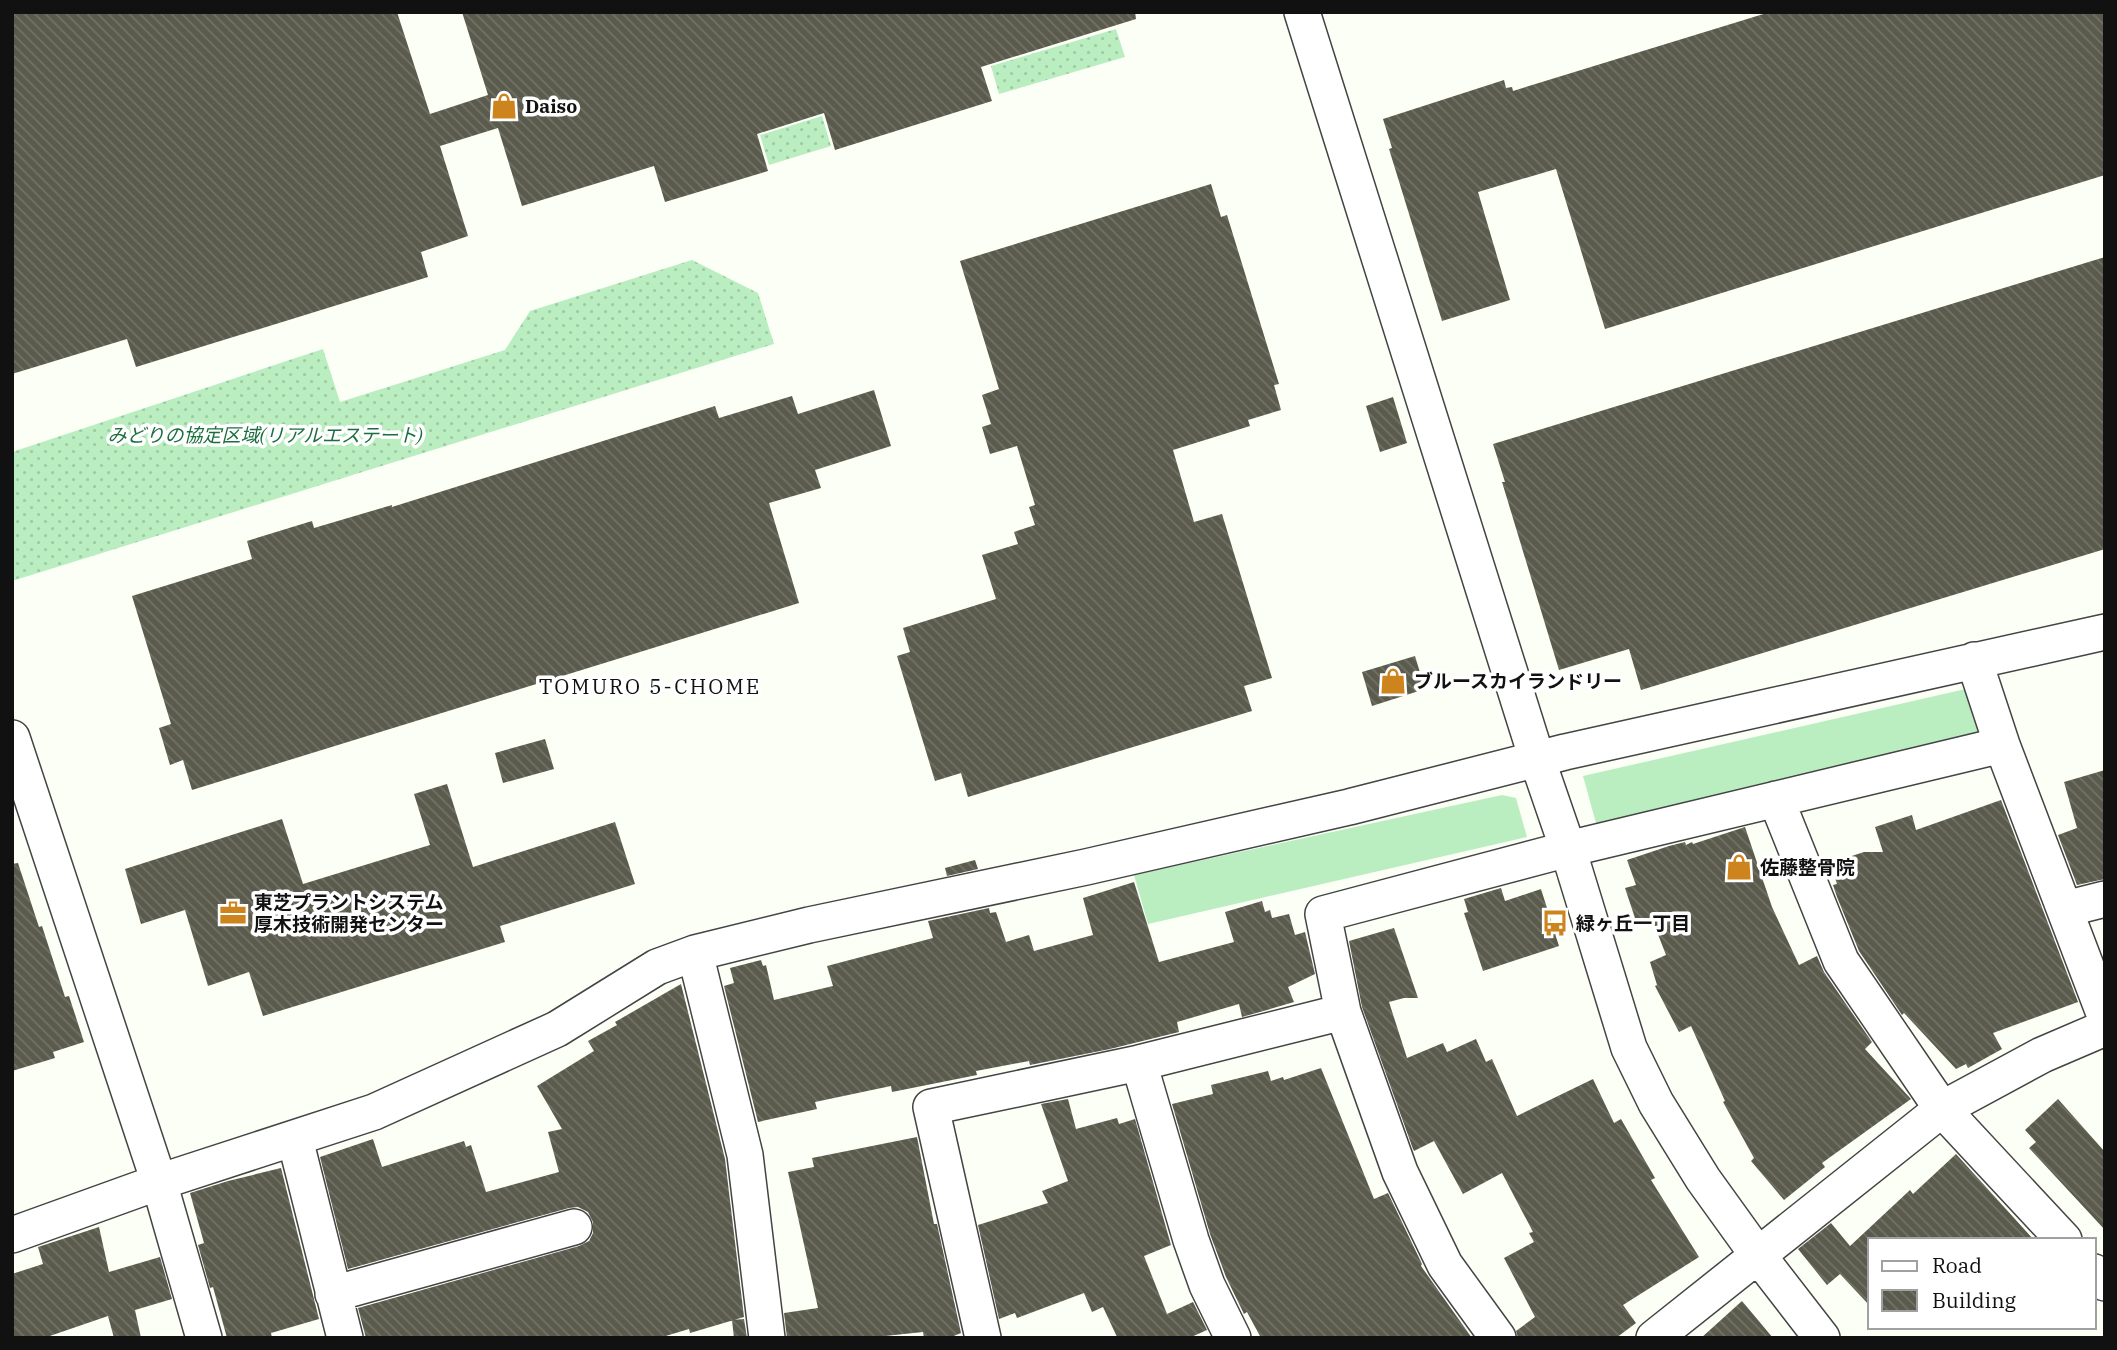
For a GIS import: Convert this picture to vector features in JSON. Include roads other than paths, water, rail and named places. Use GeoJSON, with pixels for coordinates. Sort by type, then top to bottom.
{"type":"FeatureCollection","features":[{"type":"Feature","properties":{"kind":"street"},"geometry":{"type":"LineString","coordinates":[[1302,12],[1629,1048],[1656,1103],[1703,1179],[1757,1255],[1822,1338]]}},
{"type":"Feature","properties":{"kind":"street"},"geometry":{"type":"LineString","coordinates":[[12,1235],[159,1182],[374,1112],[557,1029],[657,967],[695,953],[809,925],[1086,867],[1349,807],[1537,759],[2105,632]]}},
{"type":"Feature","properties":{"kind":"street"},"geometry":{"type":"LineString","coordinates":[[1973,660],[2002,745],[2105,1016]]}},
{"type":"Feature","properties":{"kind":"street"},"geometry":{"type":"LineString","coordinates":[[12,738],[159,1182],[204,1338]]}},
{"type":"Feature","properties":{"kind":"street"},"geometry":{"type":"LineString","coordinates":[[1498,1338],[1445,1265],[1400,1172],[1343,1013],[1323,914],[1568,849],[2002,745]]}},
{"type":"Feature","properties":{"kind":"street"},"geometry":{"type":"LineString","coordinates":[[1776,799],[1841,961],[1942,1109],[2062,1238]]}},
{"type":"Feature","properties":{"kind":"street"},"geometry":{"type":"LineString","coordinates":[[2064,909],[2105,899]]}},
{"type":"Feature","properties":{"kind":"street"},"geometry":{"type":"LineString","coordinates":[[695,953],[745,1155],[764,1337]]}},
{"type":"Feature","properties":{"kind":"street"},"geometry":{"type":"LineString","coordinates":[[983,1338],[931,1107],[1139,1063],[1343,1013]]}},
{"type":"Feature","properties":{"kind":"street"},"geometry":{"type":"LineString","coordinates":[[1654,1338],[1942,1109],[2042,1055],[2105,1028]]}},
{"type":"Feature","properties":{"kind":"street"},"geometry":{"type":"LineString","coordinates":[[1139,1063],[1191,1240],[1208,1285],[1233,1338]]}},
{"type":"Feature","properties":{"kind":"street"},"geometry":{"type":"LineString","coordinates":[[295,1139],[345,1338]]}},
{"type":"Feature","properties":{"kind":"street"},"geometry":{"type":"LineString","coordinates":[[334,1294],[574,1227]]}},
{"type":"Feature","properties":{"kind":"place","name":"Daiso"},"geometry":{"type":"Point","coordinates":[504,106]}},
{"type":"Feature","properties":{"kind":"place","name":"ブルースカイランドリー"},"geometry":{"type":"Point","coordinates":[1393,681]}},
{"type":"Feature","properties":{"kind":"place","name":"佐藤整骨院"},"geometry":{"type":"Point","coordinates":[1739,867]}},
{"type":"Feature","properties":{"kind":"place","name":"東芝プラントシステム 厚木技術開発センター"},"geometry":{"type":"Point","coordinates":[233,913]}},
{"type":"Feature","properties":{"kind":"place","name":"緑ヶ丘一丁目"},"geometry":{"type":"Point","coordinates":[1555,923]}},
{"type":"Feature","properties":{"kind":"district","name":"TOMURO 5-CHOME"},"geometry":{"type":"Point","coordinates":[650,687]}},
{"type":"Feature","properties":{"kind":"park label","name":"みどりの協定区域(リアルエステート)"},"geometry":{"type":"Point","coordinates":[265,435]}}]}
